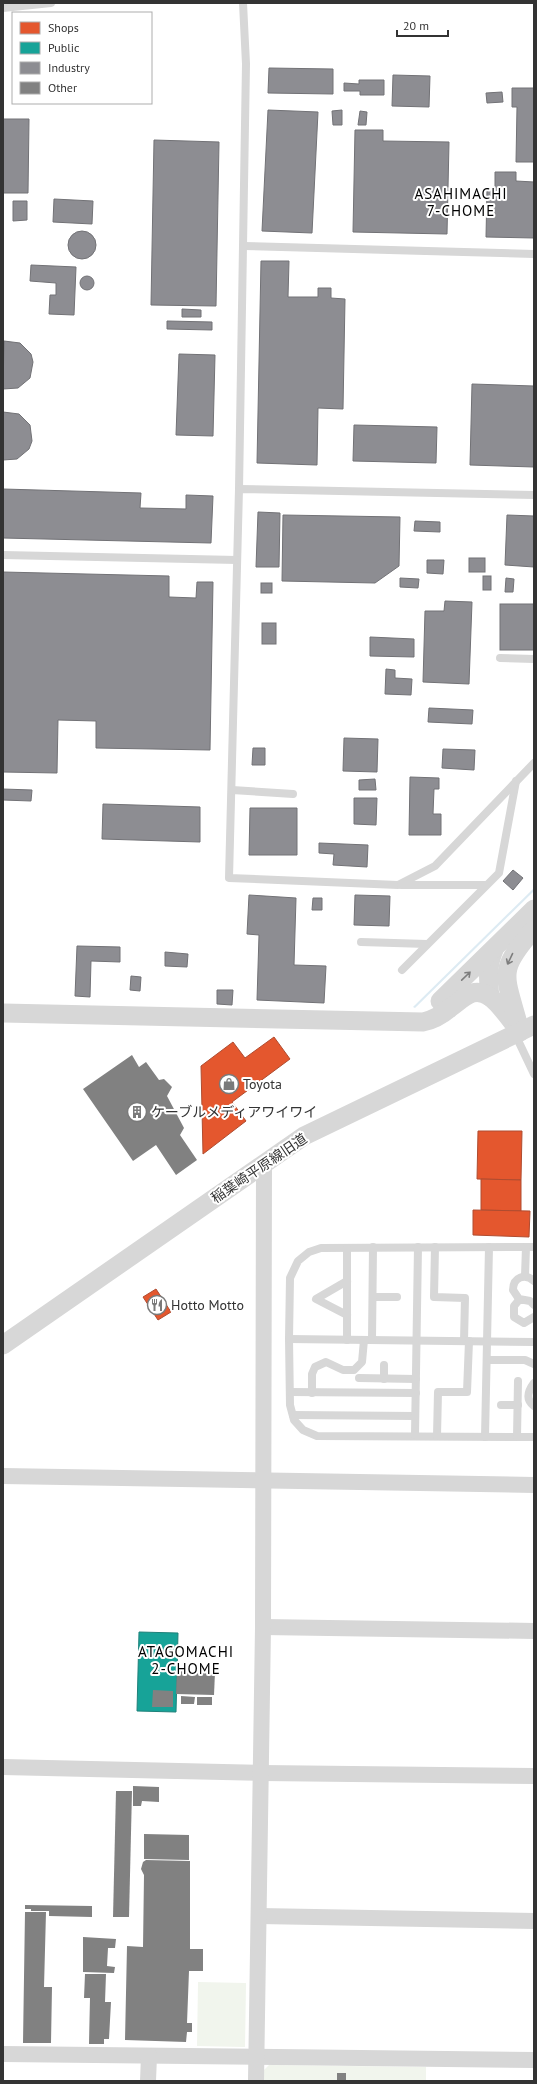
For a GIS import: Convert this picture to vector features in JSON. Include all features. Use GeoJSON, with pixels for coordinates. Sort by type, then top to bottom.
{"type":"FeatureCollection","features":[{"type":"Feature","properties":{"kind":"street"},"geometry":{"type":"LineString","coordinates":[[416,1021],[423,1017],[534,909]]}},
{"type":"Feature","properties":{"kind":"street"},"geometry":{"type":"LineString","coordinates":[[523,1031],[506,977],[506,968],[514,951],[534,929]]}},
{"type":"Feature","properties":{"kind":"street"},"geometry":{"type":"LineString","coordinates":[[490,997],[488,978],[489,962],[496,947]]}},
{"type":"Feature","properties":{"kind":"street"},"geometry":{"type":"LineString","coordinates":[[3,1013],[416,1021],[431,1020],[470,993],[477,992],[490,997],[523,1031]]}},
{"type":"Feature","properties":{"kind":"street","name":"稲葉崎平原線旧道"},"geometry":{"type":"LineString","coordinates":[[3,1344],[304,1136],[523,1031]]}},
{"type":"Feature","properties":{"kind":"street"},"geometry":{"type":"LineString","coordinates":[[256,2081],[262,1773],[264,1164]]}},
{"type":"Feature","properties":{"kind":"street"},"geometry":{"type":"LineString","coordinates":[[3,1476],[534,1485]]}},
{"type":"Feature","properties":{"kind":"street"},"geometry":{"type":"LineString","coordinates":[[263,1627],[534,1631]]}},
{"type":"Feature","properties":{"kind":"street"},"geometry":{"type":"LineString","coordinates":[[3,1767],[262,1773],[534,1776]]}},
{"type":"Feature","properties":{"kind":"street"},"geometry":{"type":"LineString","coordinates":[[259,1916],[534,1921]]}},
{"type":"Feature","properties":{"kind":"street"},"geometry":{"type":"LineString","coordinates":[[3,2054],[149,2056],[256,2055],[534,2060]]}},
{"type":"Feature","properties":{"kind":"street"},"geometry":{"type":"LineString","coordinates":[[148,2081],[149,2056]]}},
{"type":"Feature","properties":{"kind":"lane"},"geometry":{"type":"LineString","coordinates":[[3,8],[51,3]]}},
{"type":"Feature","properties":{"kind":"lane"},"geometry":{"type":"LineString","coordinates":[[243,3],[246,64],[239,489],[229,878],[398,885],[486,885]]}},
{"type":"Feature","properties":{"kind":"lane"},"geometry":{"type":"LineString","coordinates":[[243,246],[534,254]]}},
{"type":"Feature","properties":{"kind":"lane"},"geometry":{"type":"LineString","coordinates":[[239,489],[534,495]]}},
{"type":"Feature","properties":{"kind":"lane"},"geometry":{"type":"LineString","coordinates":[[3,555],[237,560]]}},
{"type":"Feature","properties":{"kind":"lane"},"geometry":{"type":"LineString","coordinates":[[500,658],[534,659]]}},
{"type":"Feature","properties":{"kind":"lane"},"geometry":{"type":"LineString","coordinates":[[398,885],[435,866],[534,763]]}},
{"type":"Feature","properties":{"kind":"lane"},"geometry":{"type":"LineString","coordinates":[[402,970],[499,873],[516,781]]}},
{"type":"Feature","properties":{"kind":"lane"},"geometry":{"type":"LineString","coordinates":[[232,790],[292,794]]}},
{"type":"Feature","properties":{"kind":"lane"},"geometry":{"type":"LineString","coordinates":[[361,942],[427,944]]}},
{"type":"Feature","properties":{"kind":"lane"},"geometry":{"type":"LineString","coordinates":[[523,1031],[534,1074]]}},
{"type":"Feature","properties":{"kind":"lane"},"geometry":{"type":"LineString","coordinates":[[312,1393],[312,1374],[315,1367],[326,1362],[343,1370],[354,1370],[362,1362],[368,1340],[373,1297],[373,1247]]}},
{"type":"Feature","properties":{"kind":"lane"},"geometry":{"type":"LineString","coordinates":[[415,1435],[418,1247]]}},
{"type":"Feature","properties":{"kind":"lane"},"geometry":{"type":"LineString","coordinates":[[435,1247],[434,1297],[465,1298],[468,1392],[438,1392],[437,1436]]}},
{"type":"Feature","properties":{"kind":"lane"},"geometry":{"type":"LineString","coordinates":[[485,1437],[489,1247]]}},
{"type":"Feature","properties":{"kind":"lane"},"geometry":{"type":"LineString","coordinates":[[525,1276],[530,1247],[321,1248],[309,1252],[298,1261],[290,1278],[290,1405],[293,1415],[303,1430],[317,1436],[415,1435],[534,1437]]}},
{"type":"Feature","properties":{"kind":"lane"},"geometry":{"type":"LineString","coordinates":[[346,1340],[347,1248]]}},
{"type":"Feature","properties":{"kind":"lane"},"geometry":{"type":"LineString","coordinates":[[534,1281],[525,1276],[517,1279],[513,1285],[516,1297],[528,1298],[534,1305]]}},
{"type":"Feature","properties":{"kind":"lane"},"geometry":{"type":"LineString","coordinates":[[346,1316],[316,1299],[347,1281]]}},
{"type":"Feature","properties":{"kind":"lane"},"geometry":{"type":"LineString","coordinates":[[373,1297],[397,1297]]}},
{"type":"Feature","properties":{"kind":"lane"},"geometry":{"type":"LineString","coordinates":[[528,1298],[519,1300],[514,1306],[512,1310],[514,1318],[524,1323],[534,1318]]}},
{"type":"Feature","properties":{"kind":"lane"},"geometry":{"type":"LineString","coordinates":[[289,1339],[534,1342]]}},
{"type":"Feature","properties":{"kind":"lane"},"geometry":{"type":"LineString","coordinates":[[487,1360],[525,1360],[534,1364]]}},
{"type":"Feature","properties":{"kind":"lane"},"geometry":{"type":"LineString","coordinates":[[384,1365],[384,1379]]}},
{"type":"Feature","properties":{"kind":"lane"},"geometry":{"type":"LineString","coordinates":[[358,1378],[416,1379]]}},
{"type":"Feature","properties":{"kind":"lane"},"geometry":{"type":"LineString","coordinates":[[517,1437],[518,1381]]}},
{"type":"Feature","properties":{"kind":"lane"},"geometry":{"type":"LineString","coordinates":[[534,1383],[529,1389],[528,1394],[529,1402],[534,1406]]}},
{"type":"Feature","properties":{"kind":"lane"},"geometry":{"type":"LineString","coordinates":[[290,1392],[416,1393]]}},
{"type":"Feature","properties":{"kind":"lane"},"geometry":{"type":"LineString","coordinates":[[501,1405],[518,1405]]}},
{"type":"Feature","properties":{"kind":"lane"},"geometry":{"type":"LineString","coordinates":[[293,1415],[415,1416]]}},
{"type":"Feature","properties":{"kind":"shaded area"},"geometry":{"type":"Polygon","coordinates":[[[534,888],[534,891],[415,1008],[413,1007],[534,888]]]}},
{"type":"Feature","properties":{"kind":"shaded area"},"geometry":{"type":"Polygon","coordinates":[[[198,1982],[246,1983],[245,2047],[197,2046],[198,1982]]]}},
{"type":"Feature","properties":{"kind":"shaded area"},"geometry":{"type":"Polygon","coordinates":[[[269,2065],[426,2067],[426,2081],[263,2081],[264,2070],[269,2065]]]}},
{"type":"Feature","properties":{"kind":"building: Shops","name":"Toyota"},"geometry":{"type":"Polygon","coordinates":[[[274,1037],[290,1059],[232,1102],[246,1121],[203,1154],[201,1066],[233,1042],[245,1058],[274,1037]]]}},
{"type":"Feature","properties":{"kind":"building: Shops"},"geometry":{"type":"Polygon","coordinates":[[[478,1131],[522,1131],[521,1180],[477,1179],[478,1131]]]}},
{"type":"Feature","properties":{"kind":"building: Shops"},"geometry":{"type":"Polygon","coordinates":[[[481,1179],[521,1180],[521,1211],[481,1210],[481,1179]]]}},
{"type":"Feature","properties":{"kind":"building: Shops"},"geometry":{"type":"Polygon","coordinates":[[[473,1210],[530,1211],[529,1237],[473,1235],[473,1210]]]}},
{"type":"Feature","properties":{"kind":"building: Shops","name":"Hotto Motto"},"geometry":{"type":"Polygon","coordinates":[[[156,1289],[171,1312],[158,1320],[143,1297],[156,1289]]]}},
{"type":"Feature","properties":{"kind":"building: Public"},"geometry":{"type":"Polygon","coordinates":[[[139,1632],[178,1633],[176,1712],[137,1711],[139,1632]]]}},
{"type":"Feature","properties":{"kind":"building: Industry"},"geometry":{"type":"Polygon","coordinates":[[[269,68],[333,69],[333,94],[268,93],[269,68]]]}},
{"type":"Feature","properties":{"kind":"building: Industry"},"geometry":{"type":"Polygon","coordinates":[[[393,75],[430,76],[429,107],[392,106],[393,75]]]}},
{"type":"Feature","properties":{"kind":"building: Industry"},"geometry":{"type":"Polygon","coordinates":[[[359,80],[384,80],[384,95],[360,95],[360,91],[344,91],[344,83],[359,84],[359,80]]]}},
{"type":"Feature","properties":{"kind":"building: Industry"},"geometry":{"type":"Polygon","coordinates":[[[512,88],[534,88],[534,162],[516,162],[517,107],[512,107],[512,88]]]}},
{"type":"Feature","properties":{"kind":"building: Industry"},"geometry":{"type":"Polygon","coordinates":[[[502,92],[503,102],[487,103],[486,93],[502,92]]]}},
{"type":"Feature","properties":{"kind":"building: Industry"},"geometry":{"type":"Polygon","coordinates":[[[268,110],[318,112],[312,233],[262,231],[268,110]]]}},
{"type":"Feature","properties":{"kind":"building: Industry"},"geometry":{"type":"Polygon","coordinates":[[[342,110],[342,125],[333,125],[332,111],[342,110]]]}},
{"type":"Feature","properties":{"kind":"building: Industry"},"geometry":{"type":"Polygon","coordinates":[[[360,111],[367,112],[366,125],[358,125],[360,111]]]}},
{"type":"Feature","properties":{"kind":"building: Industry"},"geometry":{"type":"Polygon","coordinates":[[[3,119],[29,119],[28,193],[3,193],[3,119]]]}},
{"type":"Feature","properties":{"kind":"building: Industry"},"geometry":{"type":"Polygon","coordinates":[[[355,130],[383,130],[383,141],[449,142],[447,234],[353,232],[355,130]]]}},
{"type":"Feature","properties":{"kind":"building: Industry"},"geometry":{"type":"Polygon","coordinates":[[[154,140],[219,142],[216,306],[151,305],[154,140]]]}},
{"type":"Feature","properties":{"kind":"building: Industry"},"geometry":{"type":"Polygon","coordinates":[[[495,172],[516,172],[516,181],[534,182],[534,238],[486,237],[487,189],[495,189],[495,172]]]}},
{"type":"Feature","properties":{"kind":"building: Industry"},"geometry":{"type":"Polygon","coordinates":[[[54,199],[93,201],[92,224],[53,222],[54,199]]]}},
{"type":"Feature","properties":{"kind":"building: Industry"},"geometry":{"type":"Polygon","coordinates":[[[13,201],[27,201],[27,220],[13,221],[13,201]]]}},
{"type":"Feature","properties":{"kind":"building: Industry"},"geometry":{"type":"Polygon","coordinates":[[[82,231],[92,235],[96,245],[92,255],[82,259],[72,255],[68,245],[72,235],[82,231]]]}},
{"type":"Feature","properties":{"kind":"building: Industry"},"geometry":{"type":"Polygon","coordinates":[[[261,261],[289,261],[288,297],[318,297],[318,288],[331,288],[331,298],[345,299],[343,409],[318,408],[317,465],[257,463],[261,261]]]}},
{"type":"Feature","properties":{"kind":"building: Industry"},"geometry":{"type":"Polygon","coordinates":[[[31,265],[76,267],[74,315],[49,314],[50,295],[56,295],[56,283],[30,281],[31,265]]]}},
{"type":"Feature","properties":{"kind":"building: Industry"},"geometry":{"type":"Polygon","coordinates":[[[84,276],[90,276],[94,280],[94,286],[90,290],[84,290],[80,286],[80,280],[84,276]]]}},
{"type":"Feature","properties":{"kind":"building: Industry"},"geometry":{"type":"Polygon","coordinates":[[[182,309],[201,310],[201,317],[182,317],[182,309]]]}},
{"type":"Feature","properties":{"kind":"building: Industry"},"geometry":{"type":"Polygon","coordinates":[[[167,321],[212,322],[212,330],[167,329],[167,321]]]}},
{"type":"Feature","properties":{"kind":"building: Industry"},"geometry":{"type":"Polygon","coordinates":[[[4,341],[20,343],[31,354],[33,362],[30,378],[18,388],[3,389],[4,341]]]}},
{"type":"Feature","properties":{"kind":"building: Industry"},"geometry":{"type":"Polygon","coordinates":[[[179,354],[215,355],[213,436],[176,435],[179,354]]]}},
{"type":"Feature","properties":{"kind":"building: Industry"},"geometry":{"type":"Polygon","coordinates":[[[472,384],[534,386],[534,467],[470,465],[472,384]]]}},
{"type":"Feature","properties":{"kind":"building: Industry"},"geometry":{"type":"Polygon","coordinates":[[[3,412],[19,414],[30,425],[32,441],[29,449],[17,459],[3,460],[3,412]]]}},
{"type":"Feature","properties":{"kind":"building: Industry"},"geometry":{"type":"Polygon","coordinates":[[[354,425],[437,427],[436,463],[353,461],[354,425]]]}},
{"type":"Feature","properties":{"kind":"building: Industry"},"geometry":{"type":"Polygon","coordinates":[[[3,489],[141,493],[140,508],[186,509],[186,495],[213,496],[211,543],[3,538],[3,489]]]}},
{"type":"Feature","properties":{"kind":"building: Industry"},"geometry":{"type":"Polygon","coordinates":[[[258,512],[280,513],[279,567],[256,567],[258,512]]]}},
{"type":"Feature","properties":{"kind":"building: Industry"},"geometry":{"type":"Polygon","coordinates":[[[283,515],[400,517],[399,566],[375,583],[282,581],[283,515]]]}},
{"type":"Feature","properties":{"kind":"building: Industry"},"geometry":{"type":"Polygon","coordinates":[[[507,515],[534,516],[534,567],[505,565],[507,515]]]}},
{"type":"Feature","properties":{"kind":"building: Industry"},"geometry":{"type":"Polygon","coordinates":[[[415,521],[440,522],[440,532],[414,531],[415,521]]]}},
{"type":"Feature","properties":{"kind":"building: Industry"},"geometry":{"type":"Polygon","coordinates":[[[469,558],[485,558],[485,572],[469,572],[469,558]]]}},
{"type":"Feature","properties":{"kind":"building: Industry"},"geometry":{"type":"Polygon","coordinates":[[[427,560],[444,560],[443,574],[427,573],[427,560]]]}},
{"type":"Feature","properties":{"kind":"building: Industry"},"geometry":{"type":"Polygon","coordinates":[[[3,572],[169,576],[169,597],[196,598],[197,582],[213,582],[210,750],[96,748],[96,721],[58,720],[57,773],[3,772],[3,572]]]}},
{"type":"Feature","properties":{"kind":"building: Industry"},"geometry":{"type":"Polygon","coordinates":[[[483,576],[491,576],[491,590],[483,590],[483,576]]]}},
{"type":"Feature","properties":{"kind":"building: Industry"},"geometry":{"type":"Polygon","coordinates":[[[400,578],[419,579],[418,588],[400,587],[400,578]]]}},
{"type":"Feature","properties":{"kind":"building: Industry"},"geometry":{"type":"Polygon","coordinates":[[[506,578],[514,579],[513,592],[505,592],[506,578]]]}},
{"type":"Feature","properties":{"kind":"building: Industry"},"geometry":{"type":"Polygon","coordinates":[[[261,583],[272,583],[272,593],[261,593],[261,583]]]}},
{"type":"Feature","properties":{"kind":"building: Industry"},"geometry":{"type":"Polygon","coordinates":[[[445,601],[472,602],[469,684],[423,682],[425,611],[444,611],[445,601]]]}},
{"type":"Feature","properties":{"kind":"building: Industry"},"geometry":{"type":"Polygon","coordinates":[[[500,604],[534,604],[534,650],[500,650],[500,604]]]}},
{"type":"Feature","properties":{"kind":"building: Industry"},"geometry":{"type":"Polygon","coordinates":[[[262,623],[276,623],[276,644],[262,644],[262,623]]]}},
{"type":"Feature","properties":{"kind":"building: Industry"},"geometry":{"type":"Polygon","coordinates":[[[370,637],[414,639],[414,657],[370,656],[370,637]]]}},
{"type":"Feature","properties":{"kind":"building: Industry"},"geometry":{"type":"Polygon","coordinates":[[[386,669],[395,670],[395,678],[412,679],[411,695],[385,694],[386,669]]]}},
{"type":"Feature","properties":{"kind":"building: Industry"},"geometry":{"type":"Polygon","coordinates":[[[429,708],[473,710],[472,724],[428,722],[429,708]]]}},
{"type":"Feature","properties":{"kind":"building: Industry"},"geometry":{"type":"Polygon","coordinates":[[[344,738],[378,739],[377,772],[343,771],[344,738]]]}},
{"type":"Feature","properties":{"kind":"building: Industry"},"geometry":{"type":"Polygon","coordinates":[[[253,748],[265,748],[265,765],[252,765],[253,748]]]}},
{"type":"Feature","properties":{"kind":"building: Industry"},"geometry":{"type":"Polygon","coordinates":[[[443,749],[475,750],[474,770],[442,768],[443,749]]]}},
{"type":"Feature","properties":{"kind":"building: Industry"},"geometry":{"type":"Polygon","coordinates":[[[410,777],[439,778],[439,789],[434,789],[433,814],[441,814],[441,835],[409,835],[410,777]]]}},
{"type":"Feature","properties":{"kind":"building: Industry"},"geometry":{"type":"Polygon","coordinates":[[[375,779],[376,790],[359,790],[359,780],[375,779]]]}},
{"type":"Feature","properties":{"kind":"building: Industry"},"geometry":{"type":"Polygon","coordinates":[[[3,789],[32,790],[31,801],[3,800],[3,789]]]}},
{"type":"Feature","properties":{"kind":"building: Industry"},"geometry":{"type":"Polygon","coordinates":[[[354,798],[377,798],[376,825],[354,824],[354,798]]]}},
{"type":"Feature","properties":{"kind":"building: Industry"},"geometry":{"type":"Polygon","coordinates":[[[103,804],[200,807],[200,842],[102,839],[103,804]]]}},
{"type":"Feature","properties":{"kind":"building: Industry"},"geometry":{"type":"Polygon","coordinates":[[[250,808],[297,808],[297,855],[249,855],[250,808]]]}},
{"type":"Feature","properties":{"kind":"building: Industry"},"geometry":{"type":"Polygon","coordinates":[[[319,843],[368,845],[367,867],[333,865],[334,854],[319,853],[319,843]]]}},
{"type":"Feature","properties":{"kind":"building: Industry"},"geometry":{"type":"Polygon","coordinates":[[[513,870],[523,878],[513,890],[503,881],[513,870]]]}},
{"type":"Feature","properties":{"kind":"building: Industry"},"geometry":{"type":"Polygon","coordinates":[[[249,895],[296,898],[294,965],[326,966],[324,1003],[257,1000],[259,935],[247,934],[249,895]]]}},
{"type":"Feature","properties":{"kind":"building: Industry"},"geometry":{"type":"Polygon","coordinates":[[[355,895],[390,896],[389,926],[354,925],[355,895]]]}},
{"type":"Feature","properties":{"kind":"building: Industry"},"geometry":{"type":"Polygon","coordinates":[[[313,898],[322,898],[322,910],[312,910],[313,898]]]}},
{"type":"Feature","properties":{"kind":"building: Industry"},"geometry":{"type":"Polygon","coordinates":[[[77,946],[120,947],[120,962],[91,961],[90,997],[75,996],[77,946]]]}},
{"type":"Feature","properties":{"kind":"building: Industry"},"geometry":{"type":"Polygon","coordinates":[[[165,952],[188,954],[187,967],[165,966],[165,952]]]}},
{"type":"Feature","properties":{"kind":"building: Industry"},"geometry":{"type":"Polygon","coordinates":[[[131,976],[141,977],[140,991],[130,990],[131,976]]]}},
{"type":"Feature","properties":{"kind":"building: Industry"},"geometry":{"type":"Polygon","coordinates":[[[217,990],[233,990],[232,1005],[217,1004],[217,990]]]}},
{"type":"Feature","properties":{"kind":"building: Other","name":"ケーブルメディアワイワイ"},"geometry":{"type":"Polygon","coordinates":[[[132,1055],[139,1067],[146,1062],[159,1080],[164,1079],[172,1087],[167,1096],[184,1128],[180,1135],[197,1160],[176,1175],[156,1145],[133,1161],[83,1089],[132,1055]]]}},
{"type":"Feature","properties":{"kind":"building: Other"},"geometry":{"type":"Polygon","coordinates":[[[177,1671],[215,1672],[214,1695],[176,1694],[177,1671]]]}},
{"type":"Feature","properties":{"kind":"building: Other"},"geometry":{"type":"Polygon","coordinates":[[[153,1690],[173,1691],[173,1707],[152,1707],[153,1690]]]}},
{"type":"Feature","properties":{"kind":"building: Other"},"geometry":{"type":"Polygon","coordinates":[[[181,1696],[195,1697],[194,1704],[181,1704],[181,1696]]]}},
{"type":"Feature","properties":{"kind":"building: Other"},"geometry":{"type":"Polygon","coordinates":[[[197,1697],[212,1697],[212,1705],[197,1705],[197,1697]]]}},
{"type":"Feature","properties":{"kind":"building: Other"},"geometry":{"type":"Polygon","coordinates":[[[133,1786],[159,1787],[159,1802],[142,1801],[141,1806],[133,1806],[133,1786]]]}},
{"type":"Feature","properties":{"kind":"building: Other"},"geometry":{"type":"Polygon","coordinates":[[[116,1791],[132,1791],[129,1917],[113,1917],[116,1791]]]}},
{"type":"Feature","properties":{"kind":"building: Other"},"geometry":{"type":"Polygon","coordinates":[[[144,1834],[189,1835],[189,1860],[144,1859],[144,1834]]]}},
{"type":"Feature","properties":{"kind":"building: Other"},"geometry":{"type":"Polygon","coordinates":[[[146,1860],[190,1861],[190,1949],[203,1949],[203,1971],[189,1971],[187,2023],[192,2023],[192,2032],[187,2032],[186,2042],[125,2040],[127,1946],[143,1947],[144,1875],[141,1869],[143,1862],[146,1860]]]}},
{"type":"Feature","properties":{"kind":"building: Other"},"geometry":{"type":"Polygon","coordinates":[[[25,1905],[92,1906],[92,1917],[49,1916],[49,1911],[31,1911],[31,1909],[25,1909],[25,1905]]]}},
{"type":"Feature","properties":{"kind":"building: Other"},"geometry":{"type":"Polygon","coordinates":[[[25,1912],[46,1912],[44,1987],[52,1987],[51,2043],[23,2043],[25,1912]]]}},
{"type":"Feature","properties":{"kind":"building: Other"},"geometry":{"type":"Polygon","coordinates":[[[83,1937],[116,1939],[115,1948],[108,1948],[107,1966],[115,1967],[114,1973],[83,1972],[83,1937]]]}},
{"type":"Feature","properties":{"kind":"building: Other"},"geometry":{"type":"Polygon","coordinates":[[[85,1974],[106,1974],[105,2002],[111,2002],[109,2039],[104,2039],[104,2044],[89,2044],[90,1998],[84,1998],[85,1974]]]}},
{"type":"Feature","properties":{"kind":"building: Other"},"geometry":{"type":"Polygon","coordinates":[[[337,2073],[346,2073],[346,2081],[337,2081],[337,2073]]]}},
{"type":"Feature","properties":{"kind":"place","name":"Toyota"},"geometry":{"type":"Point","coordinates":[229,1084]}},
{"type":"Feature","properties":{"kind":"place","name":"ケーブルメディアワイワイ"},"geometry":{"type":"Point","coordinates":[137,1112]}},
{"type":"Feature","properties":{"kind":"place","name":"Hotto Motto"},"geometry":{"type":"Point","coordinates":[157,1305]}},
{"type":"Feature","properties":{"kind":"district","name":"ASAHIMACHI 7-CHOME"},"geometry":{"type":"Point","coordinates":[461,202]}},
{"type":"Feature","properties":{"kind":"district","name":"ATAGOMACHI 2-CHOME"},"geometry":{"type":"Point","coordinates":[186,1660]}}]}
